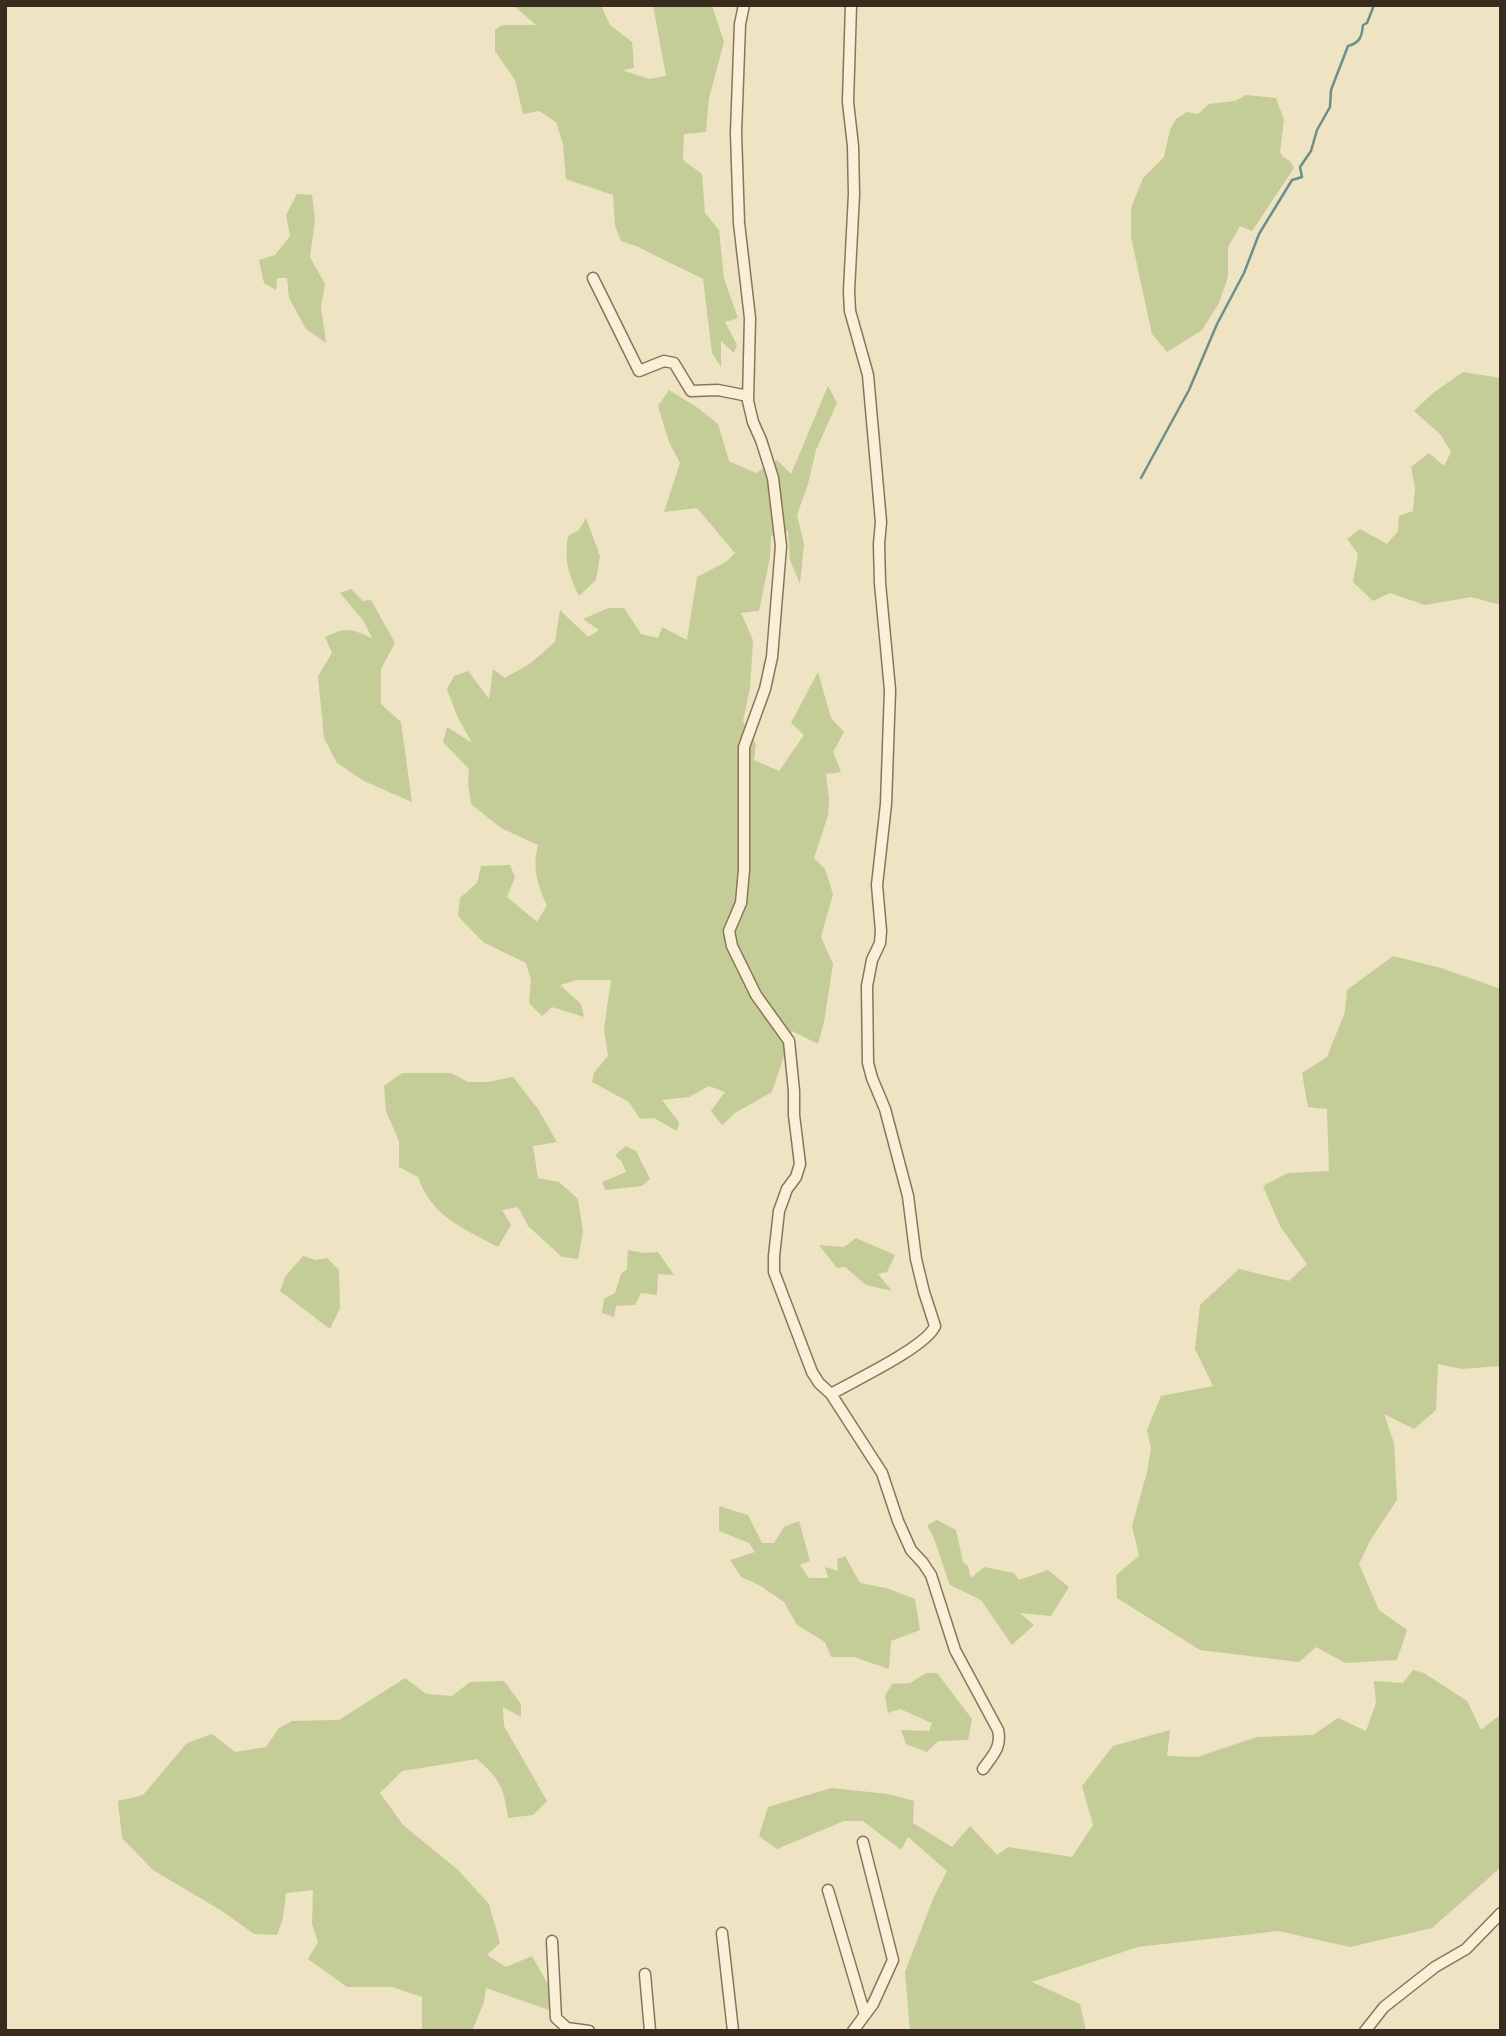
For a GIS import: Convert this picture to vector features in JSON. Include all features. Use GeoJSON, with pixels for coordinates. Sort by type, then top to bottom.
{"type":"FeatureCollection","features":[{"type":"Feature","properties":{"kind":"street"},"geometry":{"type":"LineString","coordinates":[[744,5],[740,24],[736,133],[738,222],[750,318],[748,396],[753,422],[773,478],[780,547],[772,657],[765,689],[744,747],[744,870],[741,903],[729,930],[732,946],[756,995],[789,1041],[800,1164],[779,1211],[774,1272],[812,1372],[831,1394],[882,1473],[911,1550],[931,1575],[955,1650],[998,1730],[998,1750],[983,1769]]}},
{"type":"Feature","properties":{"kind":"street"},"geometry":{"type":"LineString","coordinates":[[831,1394],[915,1346],[936,1326],[916,1259],[908,1196],[885,1109],[868,1063],[867,986],[881,931],[877,885],[886,804],[890,690],[880,583],[881,522],[868,375],[850,311],[854,194],[853,146],[848,102],[851,5]]}},
{"type":"Feature","properties":{"kind":"street"},"geometry":{"type":"LineString","coordinates":[[593,278],[639,371],[664,361],[674,363],[691,391],[718,390],[748,396]]}},
{"type":"Feature","properties":{"kind":"street"},"geometry":{"type":"LineString","coordinates":[[853,2031],[873,2004],[893,1960],[863,1842]]}},
{"type":"Feature","properties":{"kind":"street"},"geometry":{"type":"LineString","coordinates":[[828,1890],[865,2015]]}},
{"type":"Feature","properties":{"kind":"street"},"geometry":{"type":"LineString","coordinates":[[1365,2031],[1384,2007],[1435,1967],[1466,1949],[1501,1913]]}},
{"type":"Feature","properties":{"kind":"street"},"geometry":{"type":"LineString","coordinates":[[722,1933],[733,2031]]}},
{"type":"Feature","properties":{"kind":"street"},"geometry":{"type":"LineString","coordinates":[[552,1941],[556,2018],[567,2028],[589,2031]]}},
{"type":"Feature","properties":{"kind":"street"},"geometry":{"type":"LineString","coordinates":[[645,1974],[650,2031]]}},
{"type":"Feature","properties":{"kind":"green space"},"geometry":{"type":"Polygon","coordinates":[[[513,5],[601,5],[610,25],[632,42],[634,68],[622,70],[649,79],[666,76],[653,5],[712,5],[724,42],[709,98],[706,132],[684,134],[683,160],[702,174],[705,213],[719,230],[724,279],[738,318],[725,322],[737,345],[734,353],[721,341],[721,367],[712,353],[703,279],[621,241],[615,226],[613,195],[566,179],[563,144],[556,122],[539,111],[523,114],[515,80],[495,51],[495,30],[502,25],[536,25],[513,5]]]}},
{"type":"Feature","properties":{"kind":"green space"},"geometry":{"type":"Polygon","coordinates":[[[1246,95],[1276,98],[1284,120],[1280,152],[1294,168],[1252,231],[1240,226],[1228,247],[1228,277],[1219,303],[1202,330],[1167,352],[1152,334],[1131,237],[1131,208],[1143,178],[1164,157],[1170,130],[1176,119],[1187,112],[1198,114],[1209,104],[1235,101],[1246,95]]]}},
{"type":"Feature","properties":{"kind":"green space"},"geometry":{"type":"Polygon","coordinates":[[[297,194],[312,195],[315,219],[310,257],[325,284],[321,307],[326,343],[306,329],[289,298],[287,278],[277,278],[276,290],[264,283],[259,260],[275,255],[290,236],[286,215],[297,194]]]}},
{"type":"Feature","properties":{"kind":"green space"},"geometry":{"type":"Polygon","coordinates":[[[1463,372],[1501,378],[1501,605],[1471,597],[1425,605],[1390,593],[1373,601],[1353,582],[1358,554],[1347,539],[1360,529],[1387,544],[1398,531],[1399,516],[1413,511],[1415,488],[1411,467],[1429,453],[1444,466],[1451,452],[1440,434],[1414,411],[1433,393],[1463,372]]]}},
{"type":"Feature","properties":{"kind":"green space"},"geometry":{"type":"Polygon","coordinates":[[[828,386],[837,403],[816,450],[797,515],[804,544],[800,584],[790,560],[788,531],[771,536],[770,557],[759,611],[741,613],[753,640],[750,688],[743,721],[756,744],[754,760],[779,771],[804,735],[791,723],[818,672],[831,718],[844,732],[833,752],[841,772],[826,774],[828,815],[814,858],[825,869],[833,894],[821,937],[833,964],[824,1022],[818,1044],[792,1031],[772,1092],[735,1113],[722,1125],[711,1111],[725,1092],[709,1086],[689,1097],[662,1100],[679,1122],[677,1131],[654,1118],[640,1119],[629,1102],[592,1082],[594,1073],[608,1056],[604,1029],[611,980],[577,980],[560,985],[581,1004],[584,1017],[552,1007],[542,1016],[529,1003],[531,980],[526,963],[483,942],[458,916],[460,898],[477,883],[481,866],[510,865],[515,877],[507,897],[537,922],[547,905],[536,876],[538,845],[501,828],[471,804],[469,769],[443,742],[447,727],[472,743],[457,716],[447,689],[454,676],[468,671],[489,699],[493,669],[505,678],[531,663],[555,642],[560,610],[588,637],[599,630],[583,619],[608,608],[624,608],[641,634],[658,638],[662,627],[687,640],[697,577],[726,562],[735,553],[697,508],[664,512],[680,463],[669,442],[658,406],[669,390],[718,424],[729,461],[756,473],[777,460],[791,474],[828,386]]]}},
{"type":"Feature","properties":{"kind":"green space"},"geometry":{"type":"Polygon","coordinates":[[[586,518],[600,556],[596,580],[579,596],[568,567],[566,553],[568,536],[579,530],[586,518]]]}},
{"type":"Feature","properties":{"kind":"green space"},"geometry":{"type":"Polygon","coordinates":[[[351,589],[363,601],[371,600],[395,643],[381,669],[381,704],[401,722],[412,802],[364,781],[337,763],[324,738],[318,676],[332,653],[325,637],[349,630],[372,638],[363,620],[340,593],[351,589]]]}},
{"type":"Feature","properties":{"kind":"green space"},"geometry":{"type":"Polygon","coordinates":[[[1393,956],[1441,968],[1501,989],[1501,1366],[1462,1369],[1438,1364],[1436,1410],[1414,1429],[1384,1414],[1394,1443],[1397,1500],[1371,1539],[1359,1564],[1379,1610],[1407,1630],[1397,1660],[1345,1663],[1316,1647],[1299,1662],[1200,1650],[1117,1598],[1116,1575],[1139,1556],[1132,1526],[1151,1448],[1147,1430],[1161,1396],[1213,1386],[1195,1349],[1200,1305],[1239,1269],[1289,1281],[1307,1264],[1280,1226],[1263,1186],[1288,1173],[1329,1171],[1327,1109],[1308,1107],[1302,1073],[1327,1057],[1345,1012],[1347,990],[1393,956]]]}},
{"type":"Feature","properties":{"kind":"green space"},"geometry":{"type":"Polygon","coordinates":[[[402,1073],[451,1073],[468,1082],[488,1082],[513,1077],[538,1109],[557,1142],[533,1146],[538,1178],[559,1182],[578,1199],[583,1232],[578,1259],[562,1257],[528,1226],[518,1207],[502,1210],[511,1225],[498,1247],[440,1212],[424,1191],[418,1177],[399,1167],[399,1141],[386,1111],[384,1086],[402,1073]]]}},
{"type":"Feature","properties":{"kind":"green space"},"geometry":{"type":"Polygon","coordinates":[[[626,1146],[636,1151],[650,1179],[642,1186],[605,1190],[602,1182],[626,1172],[615,1155],[626,1146]]]}},
{"type":"Feature","properties":{"kind":"green space"},"geometry":{"type":"Polygon","coordinates":[[[856,1238],[895,1255],[887,1272],[878,1274],[892,1291],[866,1285],[845,1267],[837,1268],[819,1245],[844,1247],[856,1238]]]}},
{"type":"Feature","properties":{"kind":"green space"},"geometry":{"type":"Polygon","coordinates":[[[628,1250],[658,1252],[674,1275],[658,1274],[657,1295],[641,1293],[635,1305],[616,1306],[614,1317],[602,1313],[604,1299],[615,1293],[621,1274],[627,1269],[628,1250]]]}},
{"type":"Feature","properties":{"kind":"green space"},"geometry":{"type":"Polygon","coordinates":[[[303,1256],[316,1260],[327,1258],[339,1270],[340,1308],[330,1329],[280,1291],[285,1277],[303,1256]]]}},
{"type":"Feature","properties":{"kind":"green space"},"geometry":{"type":"Polygon","coordinates":[[[719,1506],[748,1515],[762,1543],[774,1543],[784,1527],[799,1521],[810,1561],[800,1565],[809,1578],[828,1578],[825,1567],[838,1571],[837,1559],[845,1556],[860,1583],[886,1588],[915,1599],[920,1630],[891,1641],[889,1669],[854,1657],[831,1657],[825,1642],[797,1625],[784,1602],[759,1585],[741,1577],[730,1560],[755,1552],[749,1543],[719,1531],[719,1506]]]}},
{"type":"Feature","properties":{"kind":"green space"},"geometry":{"type":"Polygon","coordinates":[[[937,1520],[956,1530],[963,1562],[968,1566],[971,1578],[984,1567],[1014,1573],[1019,1580],[1048,1570],[1069,1587],[1051,1616],[1020,1613],[1034,1625],[1012,1645],[981,1600],[950,1585],[927,1525],[937,1520]]]}},
{"type":"Feature","properties":{"kind":"green space"},"geometry":{"type":"Polygon","coordinates":[[[1413,1670],[1424,1673],[1467,1701],[1481,1730],[1501,1714],[1501,1867],[1432,1928],[1350,1947],[1278,1931],[1138,1947],[1032,1982],[1080,2004],[1086,2031],[910,2031],[905,1972],[933,1899],[947,1871],[908,1837],[901,1850],[863,1821],[844,1821],[777,1849],[759,1836],[768,1807],[831,1788],[888,1794],[914,1801],[913,1823],[952,1847],[970,1826],[997,1855],[1008,1847],[1072,1857],[1093,1825],[1082,1786],[1113,1746],[1170,1730],[1167,1756],[1197,1757],[1257,1737],[1313,1735],[1338,1718],[1366,1731],[1376,1703],[1374,1681],[1403,1683],[1413,1670]]]}},
{"type":"Feature","properties":{"kind":"green space"},"geometry":{"type":"Polygon","coordinates":[[[926,1673],[937,1673],[972,1719],[968,1740],[938,1741],[927,1752],[906,1744],[901,1730],[929,1731],[932,1723],[900,1709],[888,1713],[885,1696],[892,1684],[910,1683],[926,1673]]]}},
{"type":"Feature","properties":{"kind":"green space"},"geometry":{"type":"Polygon","coordinates":[[[405,1678],[426,1694],[452,1696],[470,1682],[504,1681],[521,1704],[521,1717],[503,1707],[504,1726],[547,1801],[533,1815],[508,1818],[500,1785],[477,1759],[402,1771],[380,1793],[403,1825],[458,1870],[489,1904],[500,1943],[487,1955],[506,1967],[532,1956],[554,1995],[552,2011],[486,1988],[484,2002],[472,2031],[422,2031],[422,1997],[392,1987],[347,1987],[308,1959],[318,1942],[312,1924],[313,1890],[286,1893],[283,1918],[277,1935],[254,1934],[222,1911],[153,1870],[122,1838],[118,1801],[143,1795],[187,1743],[212,1734],[235,1752],[266,1747],[279,1728],[292,1721],[339,1720],[405,1678]]]}},
{"type":"Feature","properties":{"kind":"waterway"},"geometry":{"type":"LineString","coordinates":[[1141,478],[1189,390],[1217,324],[1244,273],[1259,234],[1292,180],[1302,177],[1300,167],[1311,151],[1317,130],[1330,107],[1331,90],[1348,46],[1360,38],[1363,25],[1367,23],[1374,5]]}}]}
